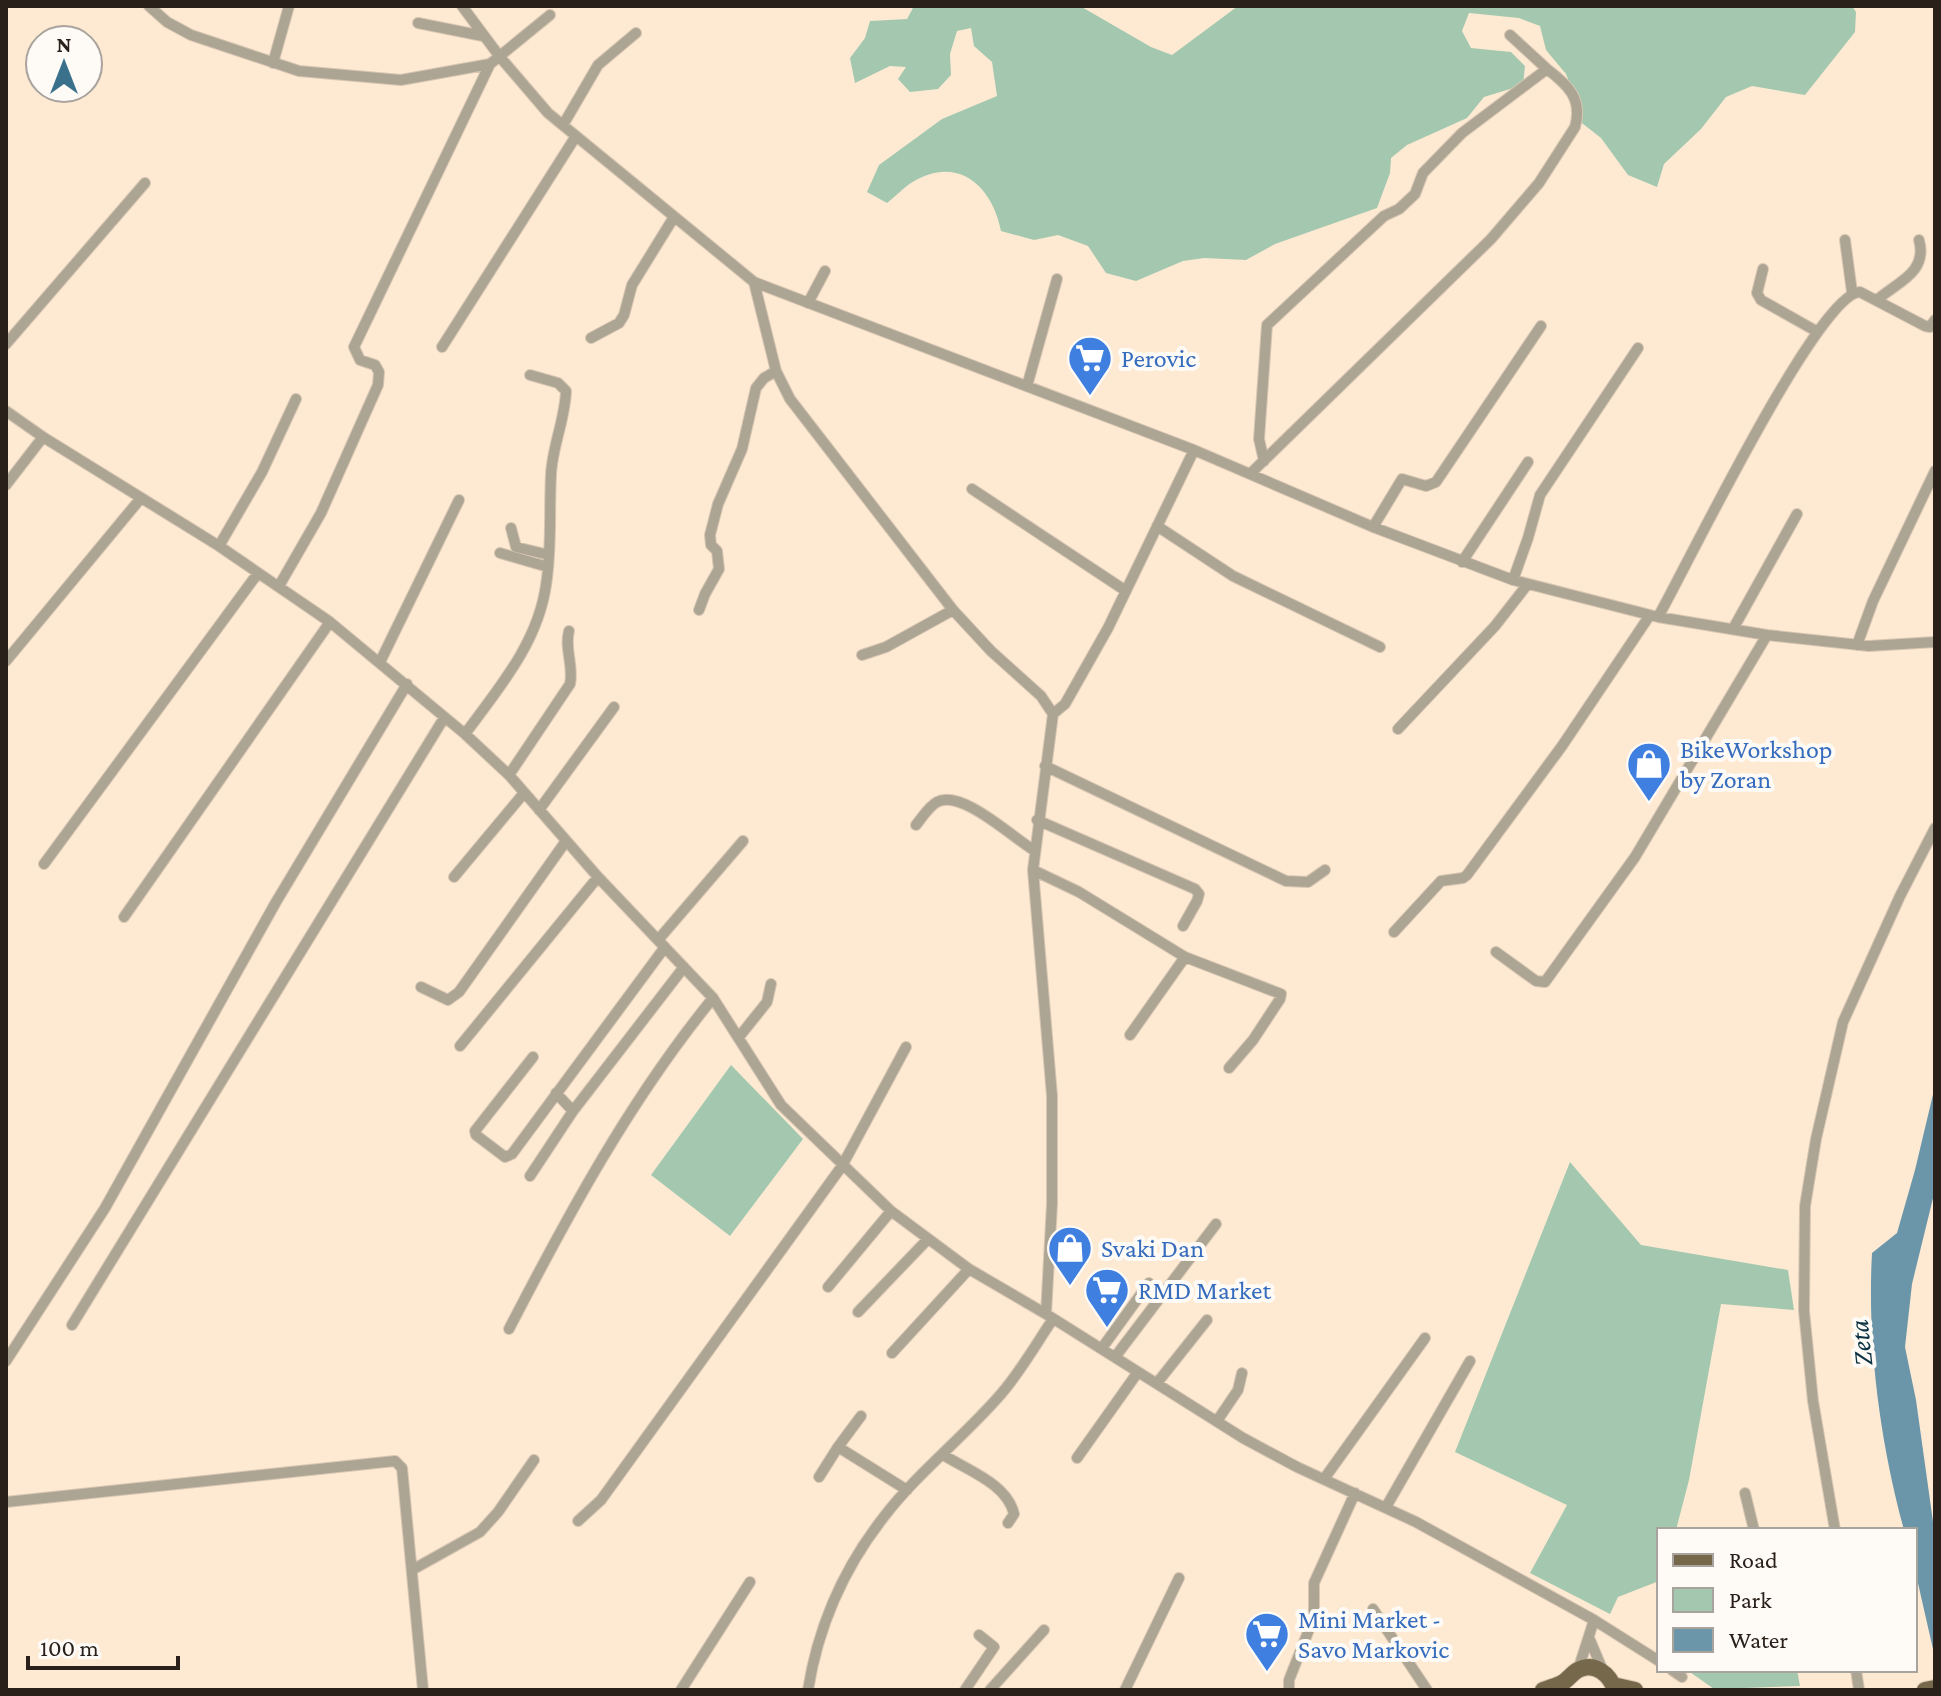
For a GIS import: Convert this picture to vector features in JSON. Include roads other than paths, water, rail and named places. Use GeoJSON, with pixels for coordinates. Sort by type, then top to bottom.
{"type":"FeatureCollection","features":[{"type":"Feature","properties":{"kind":"main road"},"geometry":{"type":"LineString","coordinates":[[1543,1690],[1569,1681],[1586,1668],[1610,1682],[1635,1690]]}},
{"type":"Feature","properties":{"kind":"main road"},"geometry":{"type":"LineString","coordinates":[[1925,1690],[1935,1688]]}},
{"type":"Feature","properties":{"kind":"street"},"geometry":{"type":"LineString","coordinates":[[149,6],[167,22],[191,35],[299,71],[401,80],[490,64],[550,15]]}},
{"type":"Feature","properties":{"kind":"street"},"geometry":{"type":"LineString","coordinates":[[273,63],[289,6]]}},
{"type":"Feature","properties":{"kind":"street"},"geometry":{"type":"LineString","coordinates":[[462,6],[483,36],[548,113],[754,282],[1194,450],[1373,527],[1527,585],[1654,616],[1767,635],[1857,645],[1935,642]]}},
{"type":"Feature","properties":{"kind":"street"},"geometry":{"type":"LineString","coordinates":[[418,23],[483,36]]}},
{"type":"Feature","properties":{"kind":"street"},"geometry":{"type":"LineString","coordinates":[[563,125],[598,65],[636,33]]}},
{"type":"Feature","properties":{"kind":"street"},"geometry":{"type":"LineString","coordinates":[[1250,474],[1491,239],[1539,183],[1575,127],[1578,118],[1575,95],[1510,35]]}},
{"type":"Feature","properties":{"kind":"street"},"geometry":{"type":"LineString","coordinates":[[279,586],[321,513],[378,385],[379,372],[375,365],[360,360],[354,347],[490,64]]}},
{"type":"Feature","properties":{"kind":"street"},"geometry":{"type":"LineString","coordinates":[[1264,461],[1259,439],[1267,325],[1384,216],[1399,209],[1415,194],[1423,173],[1462,133],[1547,69]]}},
{"type":"Feature","properties":{"kind":"street"},"geometry":{"type":"LineString","coordinates":[[442,347],[576,136]]}},
{"type":"Feature","properties":{"kind":"street"},"geometry":{"type":"LineString","coordinates":[[6,344],[145,183]]}},
{"type":"Feature","properties":{"kind":"street"},"geometry":{"type":"LineString","coordinates":[[591,338],[619,323],[632,285],[674,217]]}},
{"type":"Feature","properties":{"kind":"street"},"geometry":{"type":"LineString","coordinates":[[1845,240],[1852,292]]}},
{"type":"Feature","properties":{"kind":"street"},"geometry":{"type":"LineString","coordinates":[[1877,300],[1901,284],[1916,268],[1921,248],[1919,240]]}},
{"type":"Feature","properties":{"kind":"street"},"geometry":{"type":"LineString","coordinates":[[1763,269],[1757,293],[1761,300],[1816,331]]}},
{"type":"Feature","properties":{"kind":"street"},"geometry":{"type":"LineString","coordinates":[[808,303],[825,271]]}},
{"type":"Feature","properties":{"kind":"street"},"geometry":{"type":"LineString","coordinates":[[1027,386],[1057,279]]}},
{"type":"Feature","properties":{"kind":"street"},"geometry":{"type":"LineString","coordinates":[[754,282],[776,371],[790,399],[953,610],[991,651],[1041,696],[1053,714]]}},
{"type":"Feature","properties":{"kind":"street"},"geometry":{"type":"LineString","coordinates":[[1394,932],[1441,881],[1467,875],[1654,616],[1816,331],[1852,292],[1860,292],[1925,326],[1930,327],[1935,320]]}},
{"type":"Feature","properties":{"kind":"street"},"geometry":{"type":"LineString","coordinates":[[1373,527],[1402,479],[1426,486],[1436,482],[1541,326]]}},
{"type":"Feature","properties":{"kind":"street"},"geometry":{"type":"LineString","coordinates":[[1513,580],[1540,495],[1638,348]]}},
{"type":"Feature","properties":{"kind":"street"},"geometry":{"type":"LineString","coordinates":[[699,610],[719,569],[717,551],[711,545],[710,535],[715,513],[742,449],[756,388],[764,378],[776,371]]}},
{"type":"Feature","properties":{"kind":"street"},"geometry":{"type":"LineString","coordinates":[[465,734],[516,663],[533,631],[546,586],[551,474],[566,391],[558,383],[530,375]]}},
{"type":"Feature","properties":{"kind":"street"},"geometry":{"type":"LineString","coordinates":[[219,546],[262,472],[296,399]]}},
{"type":"Feature","properties":{"kind":"street"},"geometry":{"type":"LineString","coordinates":[[6,411],[279,586],[330,622],[465,734],[509,775],[598,877],[713,998],[781,1105],[891,1211],[928,1239],[969,1269],[1276,1457],[1386,1507],[1594,1620],[1657,1660]]}},
{"type":"Feature","properties":{"kind":"street"},"geometry":{"type":"LineString","coordinates":[[6,485],[43,437]]}},
{"type":"Feature","properties":{"kind":"street"},"geometry":{"type":"LineString","coordinates":[[808,1690],[831,1603],[876,1528],[907,1490],[1002,1393],[1050,1316],[1052,1096],[1033,870],[1053,714],[1065,704],[1126,591],[1194,450]]}},
{"type":"Feature","properties":{"kind":"street"},"geometry":{"type":"LineString","coordinates":[[1462,562],[1528,462]]}},
{"type":"Feature","properties":{"kind":"street"},"geometry":{"type":"LineString","coordinates":[[1857,645],[1873,601],[1935,471]]}},
{"type":"Feature","properties":{"kind":"street"},"geometry":{"type":"LineString","coordinates":[[972,489],[1126,591]]}},
{"type":"Feature","properties":{"kind":"street"},"geometry":{"type":"LineString","coordinates":[[6,661],[141,498]]}},
{"type":"Feature","properties":{"kind":"street"},"geometry":{"type":"LineString","coordinates":[[380,662],[459,500]]}},
{"type":"Feature","properties":{"kind":"street"},"geometry":{"type":"LineString","coordinates":[[1733,629],[1797,514]]}},
{"type":"Feature","properties":{"kind":"street"},"geometry":{"type":"LineString","coordinates":[[1157,526],[1233,576],[1380,647]]}},
{"type":"Feature","properties":{"kind":"street"},"geometry":{"type":"LineString","coordinates":[[511,528],[516,547],[549,555]]}},
{"type":"Feature","properties":{"kind":"street"},"geometry":{"type":"LineString","coordinates":[[500,553],[548,567]]}},
{"type":"Feature","properties":{"kind":"street"},"geometry":{"type":"LineString","coordinates":[[44,864],[258,573]]}},
{"type":"Feature","properties":{"kind":"street"},"geometry":{"type":"LineString","coordinates":[[1398,729],[1495,626],[1527,585]]}},
{"type":"Feature","properties":{"kind":"street"},"geometry":{"type":"LineString","coordinates":[[862,655],[886,647],[953,610]]}},
{"type":"Feature","properties":{"kind":"street"},"geometry":{"type":"LineString","coordinates":[[124,917],[330,622]]}},
{"type":"Feature","properties":{"kind":"street"},"geometry":{"type":"LineString","coordinates":[[509,775],[570,684],[566,644],[569,631]]}},
{"type":"Feature","properties":{"kind":"street"},"geometry":{"type":"LineString","coordinates":[[1496,952],[1536,981],[1545,982],[1635,857],[1767,635]]}},
{"type":"Feature","properties":{"kind":"street"},"geometry":{"type":"LineString","coordinates":[[6,1361],[105,1208],[276,902],[407,684]]}},
{"type":"Feature","properties":{"kind":"street"},"geometry":{"type":"LineString","coordinates":[[539,810],[614,707]]}},
{"type":"Feature","properties":{"kind":"street"},"geometry":{"type":"LineString","coordinates":[[72,1325],[444,718]]}},
{"type":"Feature","properties":{"kind":"street"},"geometry":{"type":"LineString","coordinates":[[1045,766],[1286,881],[1308,882],[1325,870]]}},
{"type":"Feature","properties":{"kind":"street"},"geometry":{"type":"LineString","coordinates":[[454,877],[524,793]]}},
{"type":"Feature","properties":{"kind":"street"},"geometry":{"type":"LineString","coordinates":[[916,825],[936,802],[954,800],[1007,830],[1035,851]]}},
{"type":"Feature","properties":{"kind":"street"},"geometry":{"type":"LineString","coordinates":[[1037,820],[1195,889],[1199,894],[1197,901],[1183,926]]}},
{"type":"Feature","properties":{"kind":"street"},"geometry":{"type":"LineString","coordinates":[[1835,1528],[1813,1401],[1804,1311],[1805,1206],[1816,1139],[1843,1022],[1900,896],[1935,828]]}},
{"type":"Feature","properties":{"kind":"street"},"geometry":{"type":"LineString","coordinates":[[421,987],[448,1000],[459,992],[566,841]]}},
{"type":"Feature","properties":{"kind":"street"},"geometry":{"type":"LineString","coordinates":[[533,1057],[476,1128],[476,1135],[505,1157],[556,1093],[662,943],[743,841]]}},
{"type":"Feature","properties":{"kind":"street"},"geometry":{"type":"LineString","coordinates":[[1033,870],[1079,892],[1185,957],[1281,994],[1253,1040],[1229,1068]]}},
{"type":"Feature","properties":{"kind":"street"},"geometry":{"type":"LineString","coordinates":[[460,1046],[598,877]]}},
{"type":"Feature","properties":{"kind":"street"},"geometry":{"type":"LineString","coordinates":[[1130,1035],[1185,957]]}},
{"type":"Feature","properties":{"kind":"street"},"geometry":{"type":"LineString","coordinates":[[530,1176],[573,1111],[684,967]]}},
{"type":"Feature","properties":{"kind":"street"},"geometry":{"type":"LineString","coordinates":[[739,1037],[767,1002],[771,984]]}},
{"type":"Feature","properties":{"kind":"street"},"geometry":{"type":"LineString","coordinates":[[509,1329],[578,1197],[622,1122],[672,1049],[713,998]]}},
{"type":"Feature","properties":{"kind":"street"},"geometry":{"type":"LineString","coordinates":[[578,1521],[601,1500],[842,1166],[906,1047]]}},
{"type":"Feature","properties":{"kind":"street"},"geometry":{"type":"LineString","coordinates":[[556,1093],[573,1111]]}},
{"type":"Feature","properties":{"kind":"street"},"geometry":{"type":"LineString","coordinates":[[828,1287],[891,1211]]}},
{"type":"Feature","properties":{"kind":"street"},"geometry":{"type":"LineString","coordinates":[[1115,1357],[1216,1224]]}},
{"type":"Feature","properties":{"kind":"street"},"geometry":{"type":"LineString","coordinates":[[858,1312],[928,1239]]}},
{"type":"Feature","properties":{"kind":"street"},"geometry":{"type":"LineString","coordinates":[[892,1353],[969,1269]]}},
{"type":"Feature","properties":{"kind":"street"},"geometry":{"type":"LineString","coordinates":[[1102,1348],[1149,1283]]}},
{"type":"Feature","properties":{"kind":"street"},"geometry":{"type":"LineString","coordinates":[[1157,1383],[1207,1320]]}},
{"type":"Feature","properties":{"kind":"street"},"geometry":{"type":"LineString","coordinates":[[1324,1479],[1425,1338]]}},
{"type":"Feature","properties":{"kind":"street"},"geometry":{"type":"LineString","coordinates":[[1386,1507],[1470,1361]]}},
{"type":"Feature","properties":{"kind":"street"},"geometry":{"type":"LineString","coordinates":[[1077,1458],[1138,1372]]}},
{"type":"Feature","properties":{"kind":"street"},"geometry":{"type":"LineString","coordinates":[[1217,1421],[1238,1390],[1242,1373]]}},
{"type":"Feature","properties":{"kind":"street"},"geometry":{"type":"LineString","coordinates":[[819,1477],[861,1416]]}},
{"type":"Feature","properties":{"kind":"street"},"geometry":{"type":"LineString","coordinates":[[838,1447],[907,1490]]}},
{"type":"Feature","properties":{"kind":"street"},"geometry":{"type":"LineString","coordinates":[[942,1454],[966,1466],[1011,1502],[1014,1514],[1008,1523]]}},
{"type":"Feature","properties":{"kind":"street"},"geometry":{"type":"LineString","coordinates":[[412,1570],[480,1532],[498,1512],[534,1460]]}},
{"type":"Feature","properties":{"kind":"street"},"geometry":{"type":"LineString","coordinates":[[6,1502],[395,1461],[402,1468],[423,1690]]}},
{"type":"Feature","properties":{"kind":"street"},"geometry":{"type":"LineString","coordinates":[[1289,1690],[1289,1680],[1314,1617],[1314,1583],[1355,1493]]}},
{"type":"Feature","properties":{"kind":"street"},"geometry":{"type":"LineString","coordinates":[[1745,1493],[1754,1528]]}},
{"type":"Feature","properties":{"kind":"street"},"geometry":{"type":"LineString","coordinates":[[1125,1690],[1179,1578]]}},
{"type":"Feature","properties":{"kind":"street"},"geometry":{"type":"LineString","coordinates":[[681,1690],[750,1582]]}},
{"type":"Feature","properties":{"kind":"street"},"geometry":{"type":"LineString","coordinates":[[1373,1609],[1427,1690]]}},
{"type":"Feature","properties":{"kind":"street"},"geometry":{"type":"LineString","coordinates":[[1569,1681],[1590,1640],[1594,1620]]}},
{"type":"Feature","properties":{"kind":"street"},"geometry":{"type":"LineString","coordinates":[[990,1690],[1044,1630]]}},
{"type":"Feature","properties":{"kind":"street"},"geometry":{"type":"LineString","coordinates":[[965,1690],[994,1650],[993,1644],[979,1635]]}},
{"type":"Feature","properties":{"kind":"street"},"geometry":{"type":"LineString","coordinates":[[1590,1640],[1610,1682]]}},
{"type":"Feature","properties":{"kind":"street"},"geometry":{"type":"LineString","coordinates":[[1675,1672],[1682,1677]]}},
{"type":"Feature","properties":{"kind":"water"},"geometry":{"type":"Polygon","coordinates":[[[1935,1086],[1935,1190],[1912,1284],[1905,1347],[1916,1400],[1935,1536],[1935,1658],[1917,1579],[1917,1528],[1904,1528],[1888,1462],[1877,1393],[1872,1323],[1872,1253],[1897,1233],[1935,1086]]]}},
{"type":"Feature","properties":{"kind":"place","name":"Perovic"},"geometry":{"type":"Point","coordinates":[1090,397]}},
{"type":"Feature","properties":{"kind":"place","name":"BikeWorkshop by Zoran"},"geometry":{"type":"Point","coordinates":[1649,803]}},
{"type":"Feature","properties":{"kind":"place","name":"Svaki Dan"},"geometry":{"type":"Point","coordinates":[1070,1287]}},
{"type":"Feature","properties":{"kind":"place","name":"RMD Market"},"geometry":{"type":"Point","coordinates":[1107,1329]}},
{"type":"Feature","properties":{"kind":"place","name":"Mini Market - Savo Markovic"},"geometry":{"type":"Point","coordinates":[1267,1673]}},
{"type":"Feature","properties":{"kind":"water label","name":"Zeta"},"geometry":{"type":"Point","coordinates":[1860,1343]}}]}
